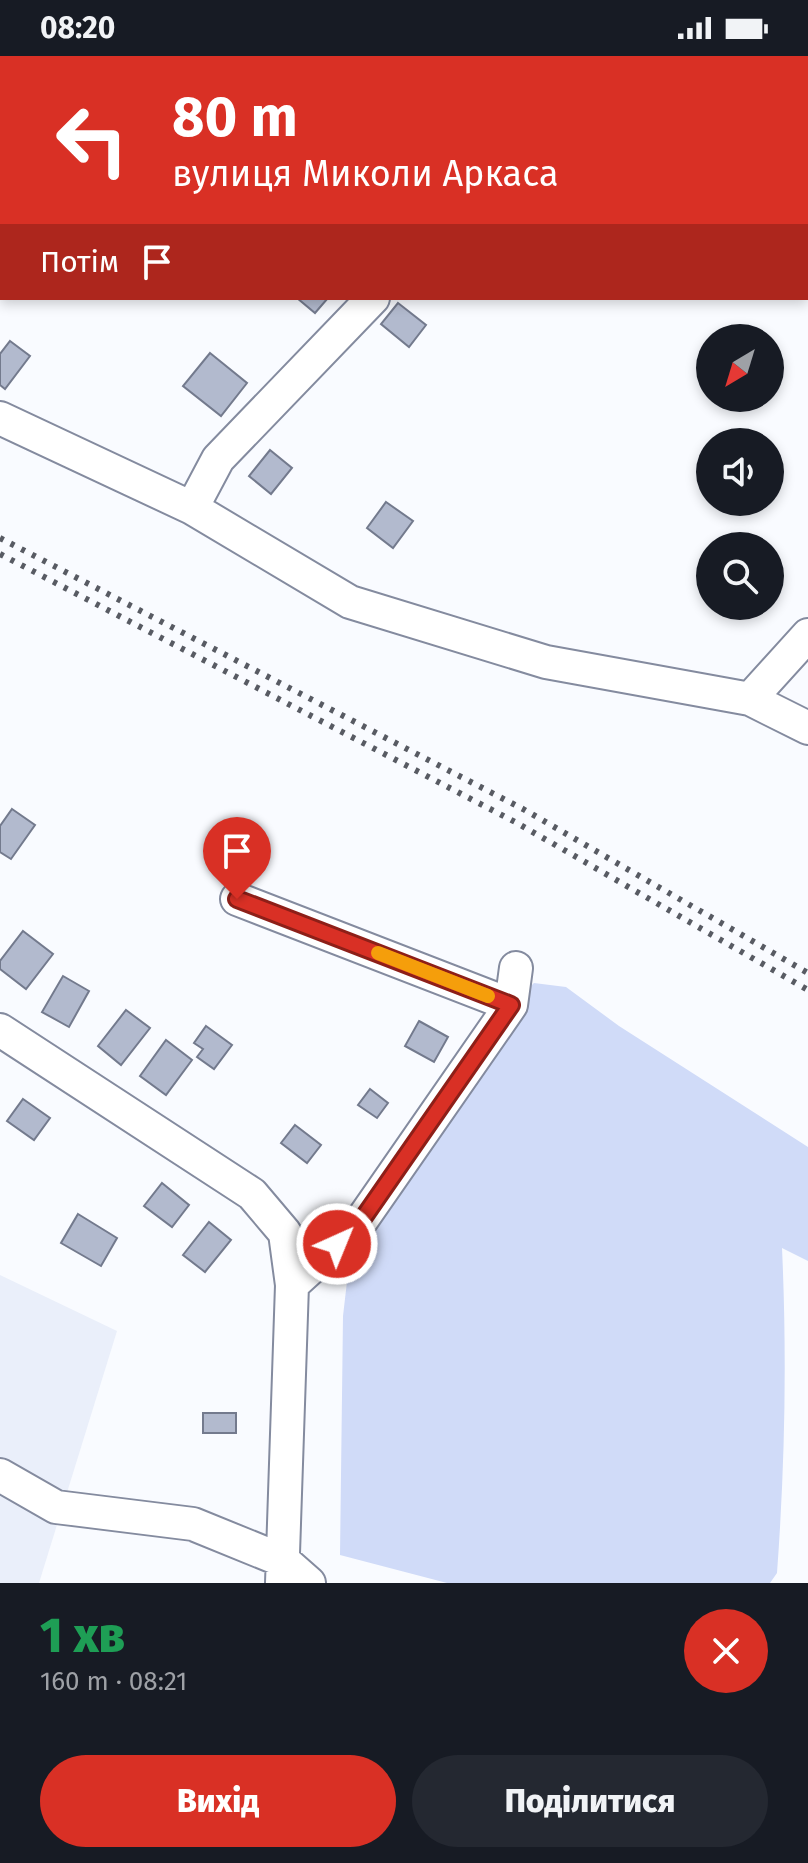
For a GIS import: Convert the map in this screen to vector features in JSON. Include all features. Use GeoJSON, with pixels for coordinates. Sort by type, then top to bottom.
{"type":"FeatureCollection","features":[{"type":"Feature","properties":{"kind":"street"},"geometry":{"type":"LineString","coordinates":[[192,508],[218,459],[371,300]]}},
{"type":"Feature","properties":{"kind":"street"},"geometry":{"type":"LineString","coordinates":[[0,418],[192,508],[350,602],[546,662],[750,699],[808,728]]}},
{"type":"Feature","properties":{"kind":"street"},"geometry":{"type":"LineString","coordinates":[[750,699],[808,635]]}},
{"type":"Feature","properties":{"kind":"street"},"geometry":{"type":"LineString","coordinates":[[237,899],[511,1005]]}},
{"type":"Feature","properties":{"kind":"street"},"geometry":{"type":"LineString","coordinates":[[292,1285],[359,1224],[511,1005],[516,968]]}},
{"type":"Feature","properties":{"kind":"street"},"geometry":{"type":"LineString","coordinates":[[0,1030],[252,1194],[285,1233],[292,1285],[283,1572]]}},
{"type":"Feature","properties":{"kind":"street"},"geometry":{"type":"LineString","coordinates":[[0,1475],[56,1507],[193,1524],[309,1583]]}},
{"type":"Feature","properties":{"kind":"shaded area"},"geometry":{"type":"Polygon","coordinates":[[[534,983],[566,987],[619,1026],[808,1147],[808,1261],[782,1248],[783,1451],[777,1573],[770,1583],[447,1583],[340,1555],[343,1316],[348,1273],[359,1224],[511,1005],[534,983]]]}},
{"type":"Feature","properties":{"kind":"shaded area"},"geometry":{"type":"Polygon","coordinates":[[[0,1275],[117,1331],[39,1583],[0,1583],[0,1275]]]}},
{"type":"Feature","properties":{"kind":"building"},"geometry":{"type":"Polygon","coordinates":[[[299,300],[326,300],[315,313],[299,300]]]}},
{"type":"Feature","properties":{"kind":"building"},"geometry":{"type":"Polygon","coordinates":[[[398,303],[426,325],[409,347],[381,324],[398,303]]]}},
{"type":"Feature","properties":{"kind":"building"},"geometry":{"type":"Polygon","coordinates":[[[10,341],[30,356],[5,389],[0,385],[0,354],[10,341]]]}},
{"type":"Feature","properties":{"kind":"building"},"geometry":{"type":"Polygon","coordinates":[[[210,353],[247,383],[221,416],[183,386],[210,353]]]}},
{"type":"Feature","properties":{"kind":"building"},"geometry":{"type":"Polygon","coordinates":[[[270,450],[292,468],[271,494],[249,476],[270,450]]]}},
{"type":"Feature","properties":{"kind":"building"},"geometry":{"type":"Polygon","coordinates":[[[386,502],[413,521],[393,548],[367,528],[386,502]]]}},
{"type":"Feature","properties":{"kind":"building"},"geometry":{"type":"Polygon","coordinates":[[[12,809],[35,825],[11,859],[0,852],[0,826],[12,809]]]}},
{"type":"Feature","properties":{"kind":"building"},"geometry":{"type":"Polygon","coordinates":[[[23,931],[53,954],[26,989],[0,969],[0,961],[23,931]]]}},
{"type":"Feature","properties":{"kind":"building"},"geometry":{"type":"Polygon","coordinates":[[[63,976],[89,991],[69,1027],[42,1012],[63,976]]]}},
{"type":"Feature","properties":{"kind":"building"},"geometry":{"type":"Polygon","coordinates":[[[126,1010],[150,1028],[121,1065],[98,1046],[126,1010]]]}},
{"type":"Feature","properties":{"kind":"building"},"geometry":{"type":"Polygon","coordinates":[[[419,1021],[448,1037],[434,1062],[405,1046],[419,1021]]]}},
{"type":"Feature","properties":{"kind":"building"},"geometry":{"type":"Polygon","coordinates":[[[206,1026],[232,1045],[214,1069],[197,1057],[203,1049],[194,1043],[206,1026]]]}},
{"type":"Feature","properties":{"kind":"building"},"geometry":{"type":"Polygon","coordinates":[[[166,1040],[192,1060],[166,1095],[140,1076],[166,1040]]]}},
{"type":"Feature","properties":{"kind":"building"},"geometry":{"type":"Polygon","coordinates":[[[370,1089],[388,1103],[377,1118],[358,1105],[370,1089]]]}},
{"type":"Feature","properties":{"kind":"building"},"geometry":{"type":"Polygon","coordinates":[[[23,1099],[50,1118],[34,1140],[7,1121],[23,1099]]]}},
{"type":"Feature","properties":{"kind":"building"},"geometry":{"type":"Polygon","coordinates":[[[295,1125],[321,1145],[307,1163],[281,1143],[295,1125]]]}},
{"type":"Feature","properties":{"kind":"building"},"geometry":{"type":"Polygon","coordinates":[[[162,1183],[189,1205],[172,1227],[144,1206],[162,1183]]]}},
{"type":"Feature","properties":{"kind":"building"},"geometry":{"type":"Polygon","coordinates":[[[78,1214],[117,1238],[101,1266],[61,1243],[78,1214]]]}},
{"type":"Feature","properties":{"kind":"building"},"geometry":{"type":"Polygon","coordinates":[[[209,1222],[231,1240],[205,1272],[183,1255],[209,1222]]]}},
{"type":"Feature","properties":{"kind":"building"},"geometry":{"type":"Polygon","coordinates":[[[203,1413],[236,1413],[236,1433],[203,1433],[203,1413]]]}},
{"type":"Feature","properties":{"kind":"railway"},"geometry":{"type":"LineString","coordinates":[[0,538],[523,809],[808,973]]}},
{"type":"Feature","properties":{"kind":"railway"},"geometry":{"type":"LineString","coordinates":[[0,554],[517,823],[808,990]]}},
{"type":"Feature","properties":{"kind":"slow traffic"},"geometry":{"type":"LineString","coordinates":[[378,953],[488,996]]}},
{"type":"Feature","properties":{"kind":"route"},"geometry":{"type":"LineString","coordinates":[[237,899],[511,1005],[359,1224],[337,1244]]}}]}
